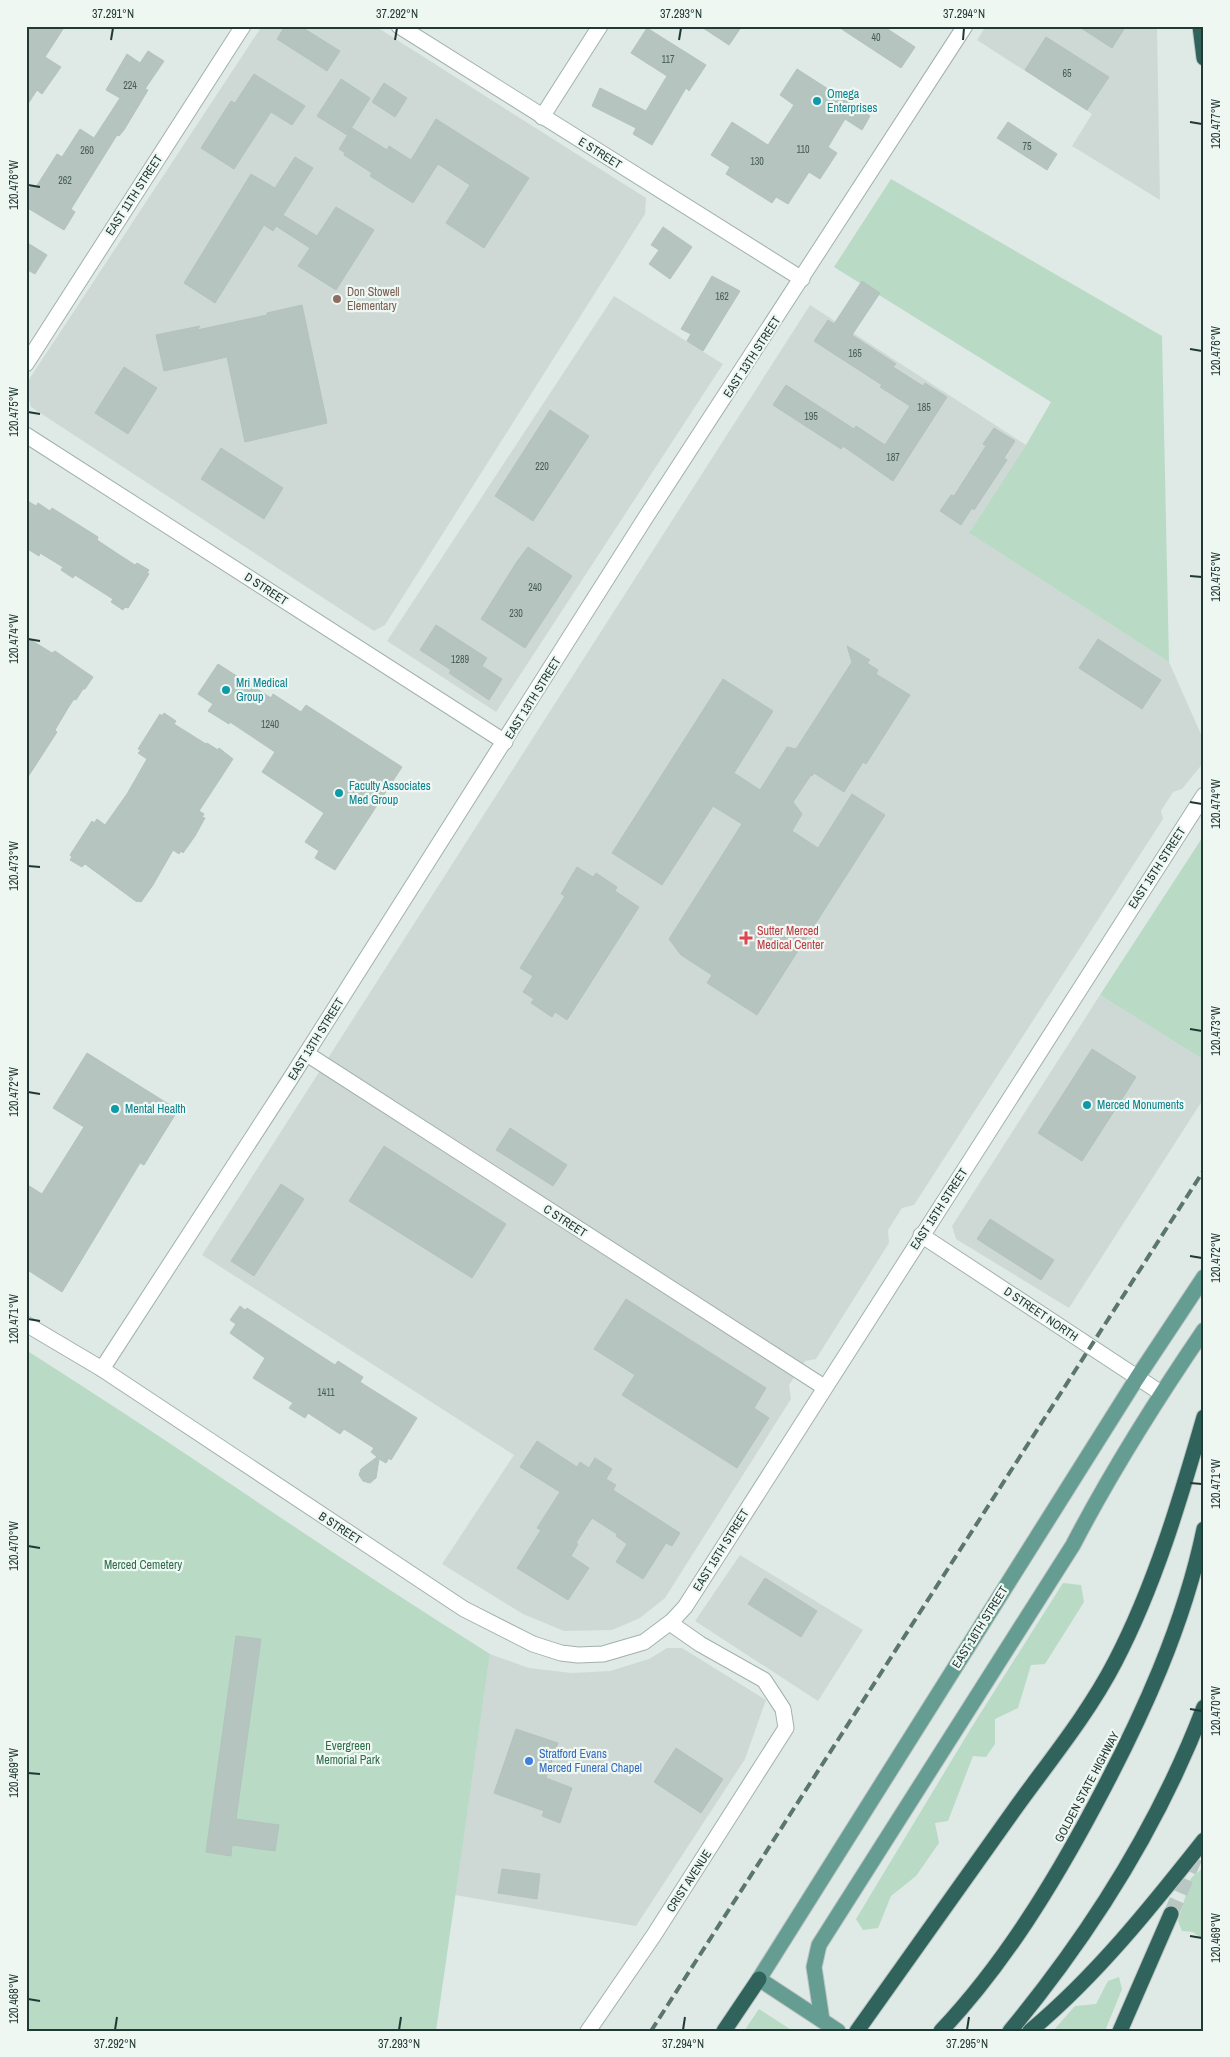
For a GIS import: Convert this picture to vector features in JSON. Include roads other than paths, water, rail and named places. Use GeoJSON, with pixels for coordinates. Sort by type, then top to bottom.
{"type":"FeatureCollection","features":[{"type":"Feature","properties":{"kind":"highway"},"geometry":{"type":"LineString","coordinates":[[1200,26],[1204,58]]}},
{"type":"Feature","properties":{"kind":"highway"},"geometry":{"type":"LineString","coordinates":[[856,2031],[1074,1729],[1115,1662],[1140,1609],[1159,1557],[1188,1473],[1204,1417]]}},
{"type":"Feature","properties":{"kind":"highway","name":"GOLDEN STATE HIGHWAY"},"geometry":{"type":"LineString","coordinates":[[941,2031],[968,2002],[1019,1931],[1076,1841],[1123,1754],[1167,1651],[1183,1607],[1204,1529]]}},
{"type":"Feature","properties":{"kind":"highway"},"geometry":{"type":"LineString","coordinates":[[1010,2031],[1040,1995],[1095,1919],[1123,1874],[1170,1783],[1204,1706]]}},
{"type":"Feature","properties":{"kind":"highway"},"geometry":{"type":"LineString","coordinates":[[1030,2031],[1078,1985],[1128,1932],[1204,1840]]}},
{"type":"Feature","properties":{"kind":"highway"},"geometry":{"type":"LineString","coordinates":[[1120,2031],[1171,1914]]}},
{"type":"Feature","properties":{"kind":"highway"},"geometry":{"type":"LineString","coordinates":[[724,2031],[759,1979]]}},
{"type":"Feature","properties":{"kind":"main road","name":"EAST 16TH STREET"},"geometry":{"type":"LineString","coordinates":[[759,1979],[1137,1378],[1204,1277]]}},
{"type":"Feature","properties":{"kind":"main road"},"geometry":{"type":"LineString","coordinates":[[822,2020],[814,1967],[819,1945],[1073,1545],[1093,1507],[1161,1393],[1204,1330]]}},
{"type":"Feature","properties":{"kind":"main road"},"geometry":{"type":"LineString","coordinates":[[759,1979],[838,2031]]}},
{"type":"Feature","properties":{"kind":"street","name":"EAST 11TH STREET"},"geometry":{"type":"LineString","coordinates":[[26,364],[242,26]]}},
{"type":"Feature","properties":{"kind":"street","name":"E STREET"},"geometry":{"type":"LineString","coordinates":[[399,26],[802,279]]}},
{"type":"Feature","properties":{"kind":"street"},"geometry":{"type":"LineString","coordinates":[[542,117],[600,26]]}},
{"type":"Feature","properties":{"kind":"street","name":"EAST 13TH STREET"},"geometry":{"type":"LineString","coordinates":[[102,1369],[307,1054],[644,520],[965,26]]}},
{"type":"Feature","properties":{"kind":"street","name":"D STREET"},"geometry":{"type":"LineString","coordinates":[[26,436],[505,742]]}},
{"type":"Feature","properties":{"kind":"street","name":"EAST 15TH STREET"},"geometry":{"type":"LineString","coordinates":[[671,1622],[684,1608],[921,1235],[1204,796]]}},
{"type":"Feature","properties":{"kind":"street","name":"C STREET"},"geometry":{"type":"LineString","coordinates":[[307,1054],[824,1387]]}},
{"type":"Feature","properties":{"kind":"street","name":"D STREET NORTH"},"geometry":{"type":"LineString","coordinates":[[921,1235],[1161,1393]]}},
{"type":"Feature","properties":{"kind":"street","name":"B STREET"},"geometry":{"type":"LineString","coordinates":[[26,1324],[102,1369],[464,1609],[533,1644],[570,1654],[603,1654],[644,1642],[671,1622]]}},
{"type":"Feature","properties":{"kind":"street","name":"CRIST AVENUE"},"geometry":{"type":"LineString","coordinates":[[588,2031],[654,1935],[786,1728],[783,1709],[764,1680],[700,1644],[671,1622]]}},
{"type":"Feature","properties":{"kind":"tunnel"},"geometry":{"type":"LineString","coordinates":[[1171,1914],[1197,1853]]}},
{"type":"Feature","properties":{"kind":"railway"},"geometry":{"type":"LineString","coordinates":[[651,2031],[1204,1170]]}},
{"type":"Feature","properties":{"kind":"place","name":"Omega Enterprises"},"geometry":{"type":"Point","coordinates":[817,101]}},
{"type":"Feature","properties":{"kind":"place","name":"Don Stowell Elementary"},"geometry":{"type":"Point","coordinates":[337,299]}},
{"type":"Feature","properties":{"kind":"place","name":"Mri Medical Group"},"geometry":{"type":"Point","coordinates":[226,690]}},
{"type":"Feature","properties":{"kind":"place","name":"Faculty Associates Med Group"},"geometry":{"type":"Point","coordinates":[339,793]}},
{"type":"Feature","properties":{"kind":"place","name":"Sutter Merced Medical Center"},"geometry":{"type":"Point","coordinates":[746,938]}},
{"type":"Feature","properties":{"kind":"place","name":"Merced Monuments"},"geometry":{"type":"Point","coordinates":[1087,1105]}},
{"type":"Feature","properties":{"kind":"place","name":"Mental Health"},"geometry":{"type":"Point","coordinates":[115,1109]}},
{"type":"Feature","properties":{"kind":"place","name":"Stratford Evans Merced Funeral Chapel"},"geometry":{"type":"Point","coordinates":[529,1761]}},
{"type":"Feature","properties":{"kind":"park label","name":"Merced Cemetery"},"geometry":{"type":"Point","coordinates":[143,1565]}},
{"type":"Feature","properties":{"kind":"park label","name":"Evergreen Memorial Park"},"geometry":{"type":"Point","coordinates":[348,1753]}}]}
